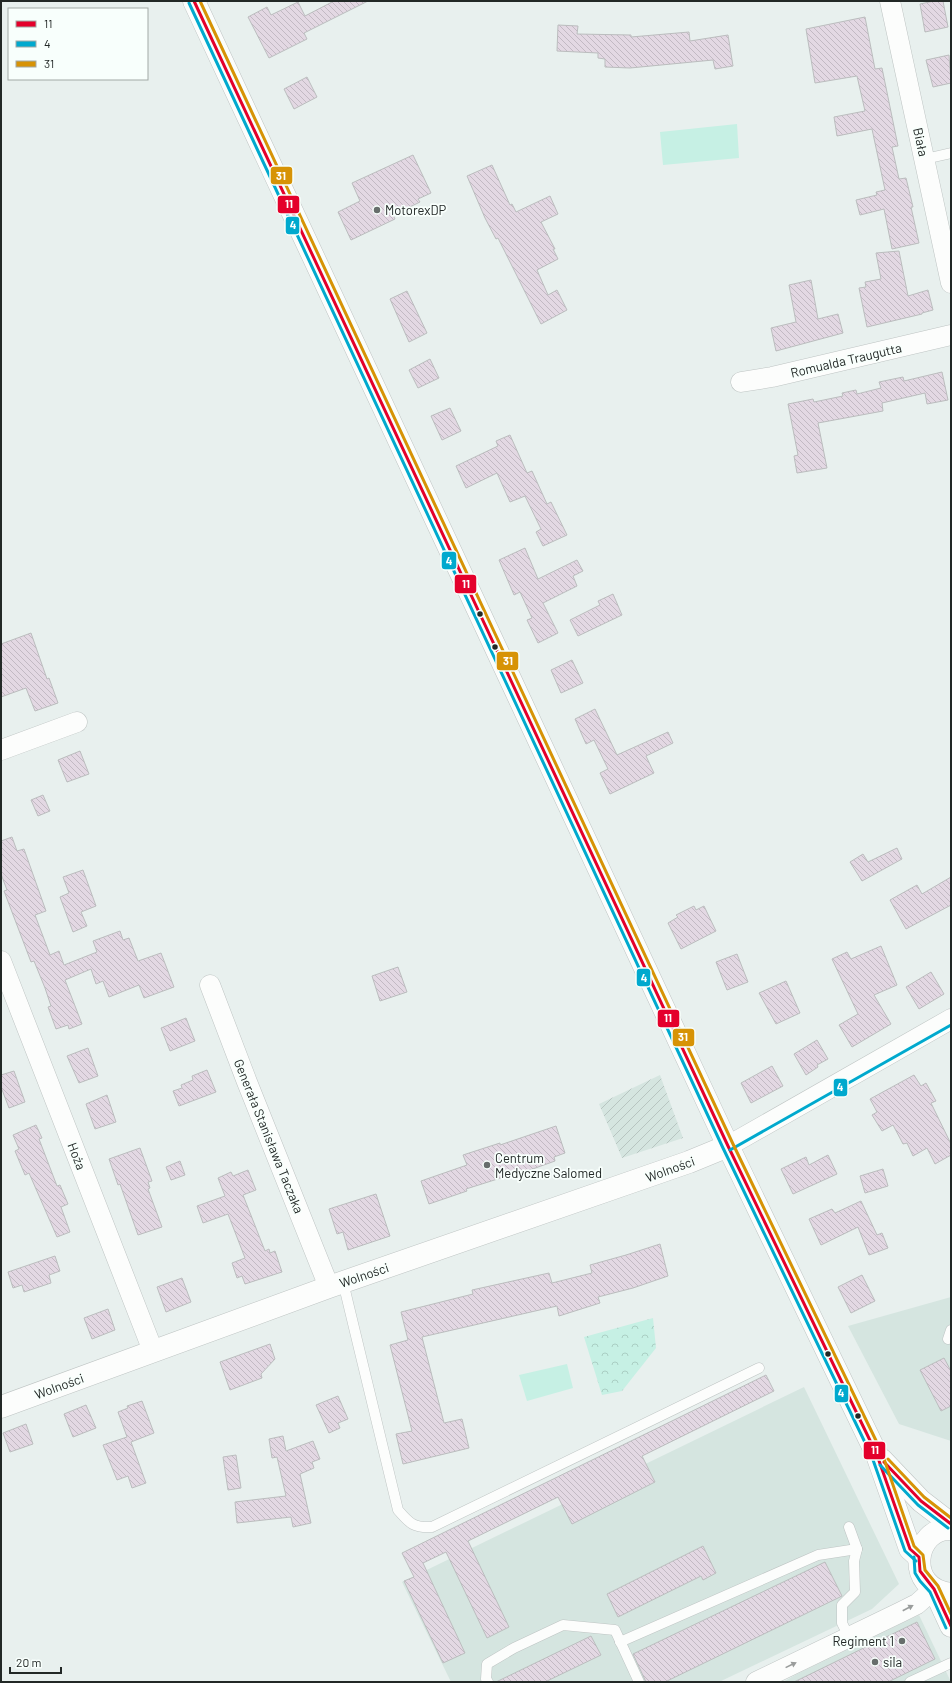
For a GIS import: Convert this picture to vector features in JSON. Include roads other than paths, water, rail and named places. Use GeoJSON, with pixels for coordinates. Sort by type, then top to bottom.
{"type":"FeatureCollection","features":[{"type":"Feature","properties":{"kind":"main road"},"geometry":{"type":"LineString","coordinates":[[194,1],[728,1146],[877,1455],[910,1549],[919,1557]]}},
{"type":"Feature","properties":{"kind":"main road","name":"Wolności"},"geometry":{"type":"LineString","coordinates":[[1,1407],[336,1285],[689,1162],[728,1146]]}},
{"type":"Feature","properties":{"kind":"main road"},"geometry":{"type":"LineString","coordinates":[[877,1455],[921,1502],[951,1524]]}},
{"type":"Feature","properties":{"kind":"main road"},"geometry":{"type":"LineString","coordinates":[[921,1502],[951,1504]]}},
{"type":"Feature","properties":{"kind":"main road"},"geometry":{"type":"LineString","coordinates":[[951,1530],[938,1532],[929,1538],[923,1546],[919,1557],[920,1571],[924,1578],[943,1591],[951,1626]]}},
{"type":"Feature","properties":{"kind":"street","name":"Biała"},"geometry":{"type":"LineString","coordinates":[[890,1],[951,283]]}},
{"type":"Feature","properties":{"kind":"street","name":"Romualda Traugutta"},"geometry":{"type":"LineString","coordinates":[[741,382],[772,377],[951,335]]}},
{"type":"Feature","properties":{"kind":"street"},"geometry":{"type":"LineString","coordinates":[[1,750],[77,722]]}},
{"type":"Feature","properties":{"kind":"street","name":"Hoża"},"geometry":{"type":"LineString","coordinates":[[1,961],[153,1351]]}},
{"type":"Feature","properties":{"kind":"street","name":"Generała Stanisława Taczaka"},"geometry":{"type":"LineString","coordinates":[[210,985],[247,1082],[336,1285]]}},
{"type":"Feature","properties":{"kind":"street"},"geometry":{"type":"LineString","coordinates":[[728,1146],[951,1019]]}},
{"type":"Feature","properties":{"kind":"street"},"geometry":{"type":"LineString","coordinates":[[756,1682],[943,1591]]}},
{"type":"Feature","properties":{"kind":"lane"},"geometry":{"type":"LineString","coordinates":[[925,159],[951,153]]}},
{"type":"Feature","properties":{"kind":"lane"},"geometry":{"type":"LineString","coordinates":[[336,1285],[398,1510],[410,1523],[421,1528],[432,1528],[758,1368]]}},
{"type":"Feature","properties":{"kind":"lane"},"geometry":{"type":"LineString","coordinates":[[849,1527],[857,1549],[854,1561],[855,1592],[842,1605],[842,1623],[849,1637]]}},
{"type":"Feature","properties":{"kind":"lane"},"geometry":{"type":"LineString","coordinates":[[620,1642],[818,1555],[857,1549]]}},
{"type":"Feature","properties":{"kind":"lane"},"geometry":{"type":"LineString","coordinates":[[488,1682],[486,1679],[486,1664],[514,1648],[563,1625],[615,1630],[639,1682]]}},
{"type":"Feature","properties":{"kind":"lane"},"geometry":{"type":"LineString","coordinates":[[910,1682],[924,1679],[951,1663]]}},
{"type":"Feature","properties":{"kind":"place","name":"MotorexDP"},"geometry":{"type":"Point","coordinates":[377,210]}},
{"type":"Feature","properties":{"kind":"place","name":"Centrum Medyczne Salomed"},"geometry":{"type":"Point","coordinates":[487,1165]}},
{"type":"Feature","properties":{"kind":"place","name":"Regiment 1"},"geometry":{"type":"Point","coordinates":[902,1641]}},
{"type":"Feature","properties":{"kind":"place","name":"sila"},"geometry":{"type":"Point","coordinates":[875,1662]}}]}
